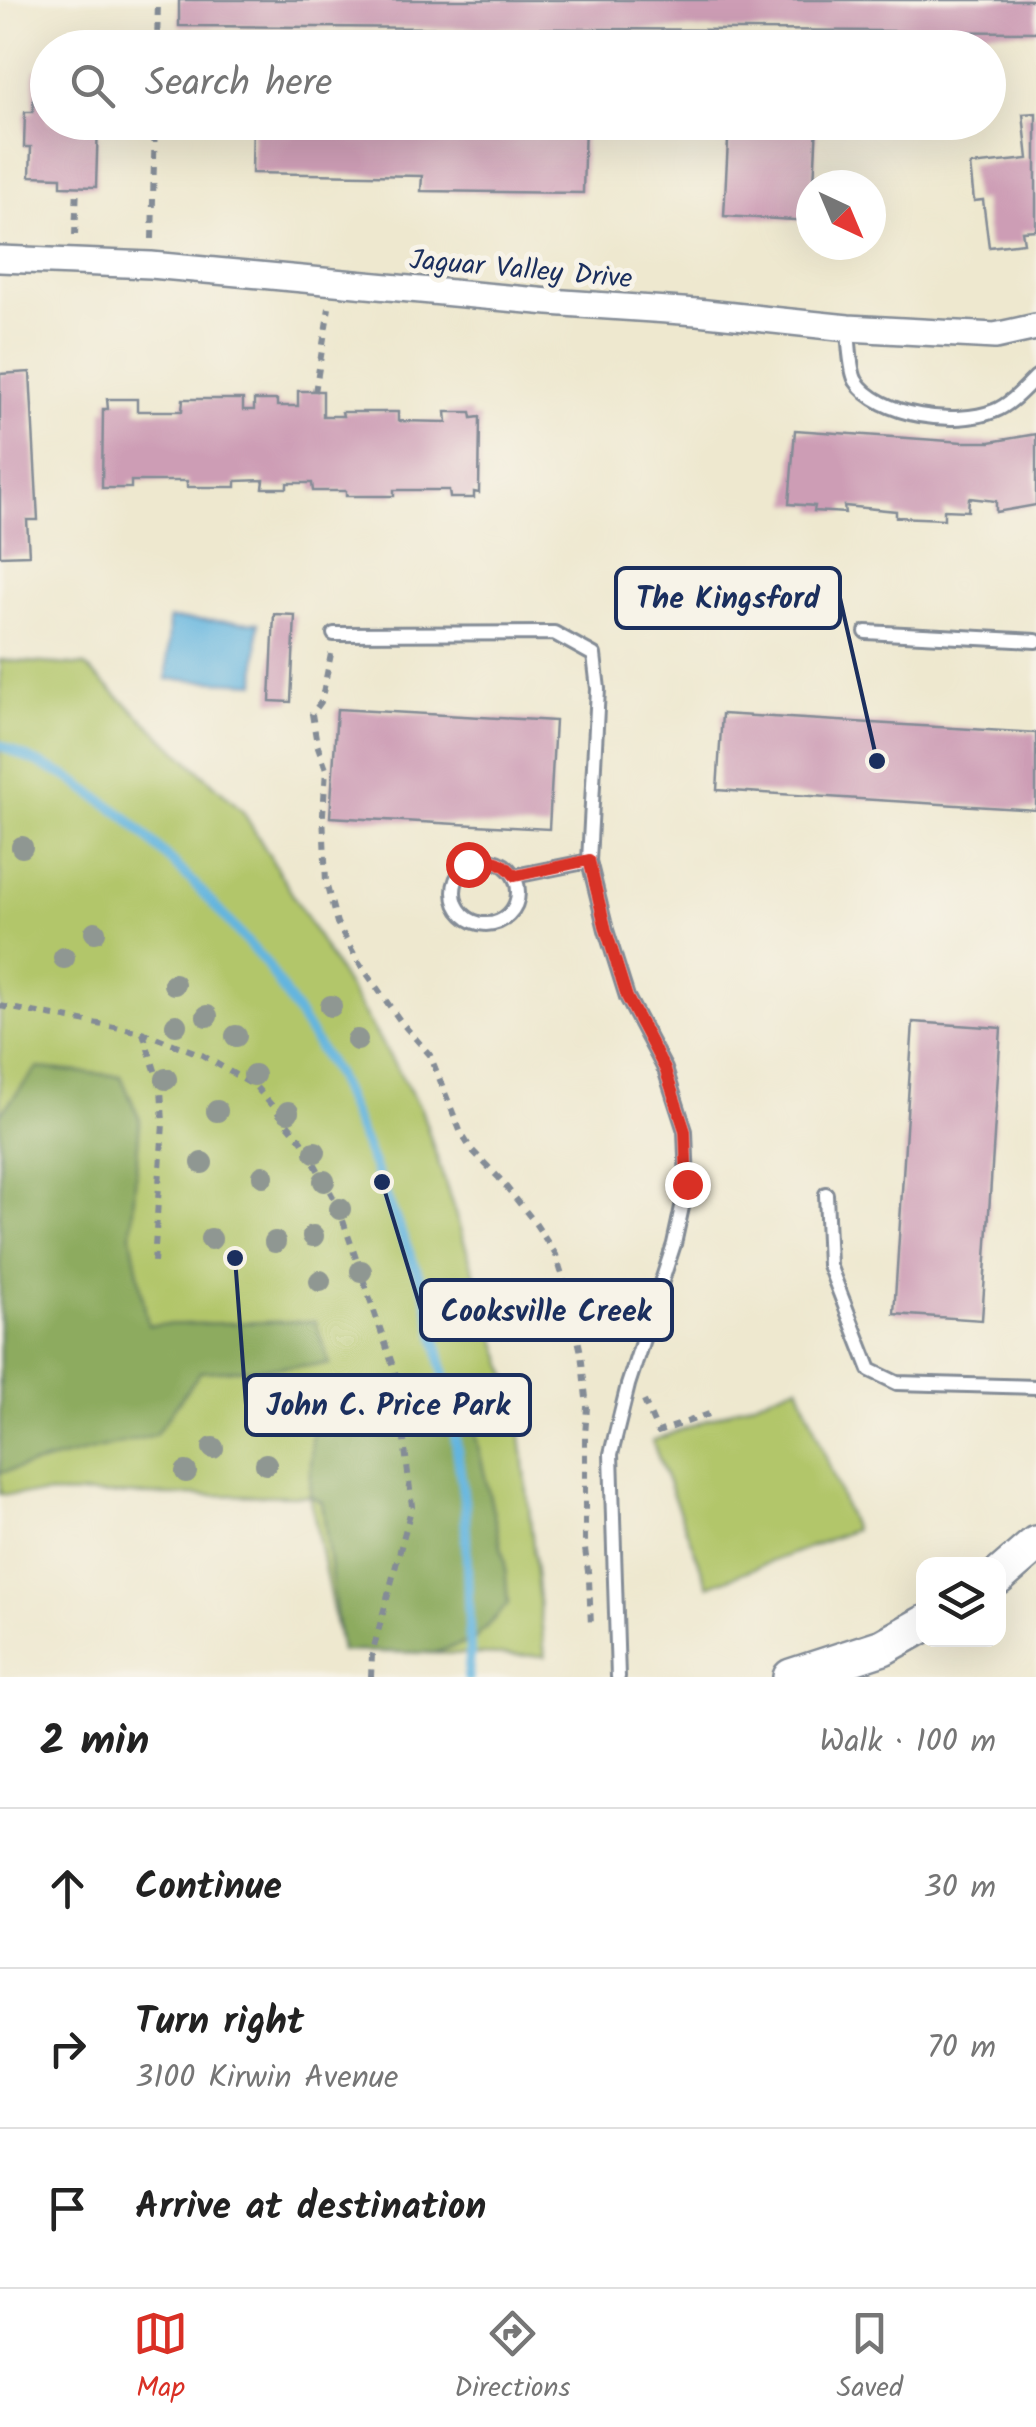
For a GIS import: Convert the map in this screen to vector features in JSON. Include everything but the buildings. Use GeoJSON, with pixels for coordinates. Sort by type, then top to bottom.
{"type":"FeatureCollection","features":[{"type":"Feature","properties":{"kind":"street","name":"Jaguar Valley Drive"},"geometry":{"type":"LineString","coordinates":[[0,259],[151,265],[848,328],[994,336],[1036,327]]}},
{"type":"Feature","properties":{"kind":"street"},"geometry":{"type":"LineString","coordinates":[[1006,1570],[1036,1544]]}},
{"type":"Feature","properties":{"kind":"street"},"geometry":{"type":"LineString","coordinates":[[790,1677],[883,1647],[916,1628]]}},
{"type":"Feature","properties":{"kind":"lane"},"geometry":{"type":"LineString","coordinates":[[848,328],[854,380],[876,401],[902,413],[964,418],[995,411],[1036,377]]}},
{"type":"Feature","properties":{"kind":"lane"},"geometry":{"type":"LineString","coordinates":[[866,632],[1036,641]]}},
{"type":"Feature","properties":{"kind":"lane"},"geometry":{"type":"LineString","coordinates":[[334,634],[554,634],[594,655],[598,689],[589,860],[627,997],[665,1069],[685,1131],[687,1184],[674,1244],[624,1397],[611,1454],[618,1677]]}},
{"type":"Feature","properties":{"kind":"lane"},"geometry":{"type":"LineString","coordinates":[[478,860],[499,862],[515,876],[515,907],[500,922],[478,924],[460,912],[453,892],[460,872],[468,864],[478,860]]}},
{"type":"Feature","properties":{"kind":"lane"},"geometry":{"type":"LineString","coordinates":[[515,876],[589,860]]}},
{"type":"Feature","properties":{"kind":"lane"},"geometry":{"type":"LineString","coordinates":[[826,1194],[828,1265],[870,1370],[897,1382],[1036,1388]]}},
{"type":"Feature","properties":{"kind":"path"},"geometry":{"type":"LineString","coordinates":[[157,30],[158,0]]}},
{"type":"Feature","properties":{"kind":"path"},"geometry":{"type":"LineString","coordinates":[[151,265],[154,140]]}},
{"type":"Feature","properties":{"kind":"path"},"geometry":{"type":"LineString","coordinates":[[77,186],[77,262]]}},
{"type":"Feature","properties":{"kind":"path"},"geometry":{"type":"LineString","coordinates":[[315,392],[333,282]]}},
{"type":"Feature","properties":{"kind":"path"},"geometry":{"type":"LineString","coordinates":[[334,634],[321,702],[312,714],[326,769],[326,883],[337,923],[351,948],[400,1022],[430,1055],[470,1149],[533,1220],[556,1256],[582,1354],[588,1407],[585,1549],[592,1634]]}},
{"type":"Feature","properties":{"kind":"path"},"geometry":{"type":"LineString","coordinates":[[0,1006],[142,1032],[202,1055],[256,1087],[302,1140],[338,1206],[396,1374],[412,1506],[372,1654],[372,1677]]}},
{"type":"Feature","properties":{"kind":"path"},"geometry":{"type":"LineString","coordinates":[[142,1032],[161,1089],[163,1123],[154,1263]]}},
{"type":"Feature","properties":{"kind":"path"},"geometry":{"type":"LineString","coordinates":[[624,1397],[644,1401],[658,1432],[715,1412]]}},
{"type":"Feature","properties":{"kind":"green space"},"geometry":{"type":"Polygon","coordinates":[[[0,660],[85,666],[242,810],[421,1109],[518,1407],[545,1656],[341,1651],[310,1496],[0,1494],[0,660]]]}},
{"type":"Feature","properties":{"kind":"green space"},"geometry":{"type":"Polygon","coordinates":[[[37,1068],[121,1076],[140,1120],[131,1236],[148,1325],[315,1321],[330,1364],[200,1372],[155,1435],[0,1473],[0,1114],[37,1068]]]}},
{"type":"Feature","properties":{"kind":"green space"},"geometry":{"type":"Polygon","coordinates":[[[798,1385],[854,1530],[708,1586],[652,1441],[798,1385]]]}},
{"type":"Feature","properties":{"kind":"green space"},"geometry":{"type":"Polygon","coordinates":[[[354,1399],[472,1419],[505,1563],[508,1604],[474,1640],[434,1653],[341,1651],[322,1502],[310,1496],[312,1435],[354,1399]]]}},
{"type":"Feature","properties":{"kind":"water"},"geometry":{"type":"Polygon","coordinates":[[[169,619],[258,623],[256,683],[167,679],[169,619]]]}},
{"type":"Feature","properties":{"kind":"waterway"},"geometry":{"type":"LineString","coordinates":[[0,745],[68,777],[126,817],[193,882],[266,963],[336,1075],[426,1293],[451,1406],[465,1507],[468,1677]]}},
{"type":"Feature","properties":{"kind":"place","name":"The Kingsford"},"geometry":{"type":"Point","coordinates":[877,761]}},
{"type":"Feature","properties":{"kind":"place","name":"Cooksville Creek"},"geometry":{"type":"Point","coordinates":[382,1182]}},
{"type":"Feature","properties":{"kind":"place","name":"John C. Price Park"},"geometry":{"type":"Point","coordinates":[235,1258]}},
{"type":"Feature","properties":{"kind":"route"},"geometry":{"type":"LineString","coordinates":[[468,864],[478,860],[499,862],[515,876],[589,860],[627,997],[665,1069],[685,1131],[687,1184]]}}]}
